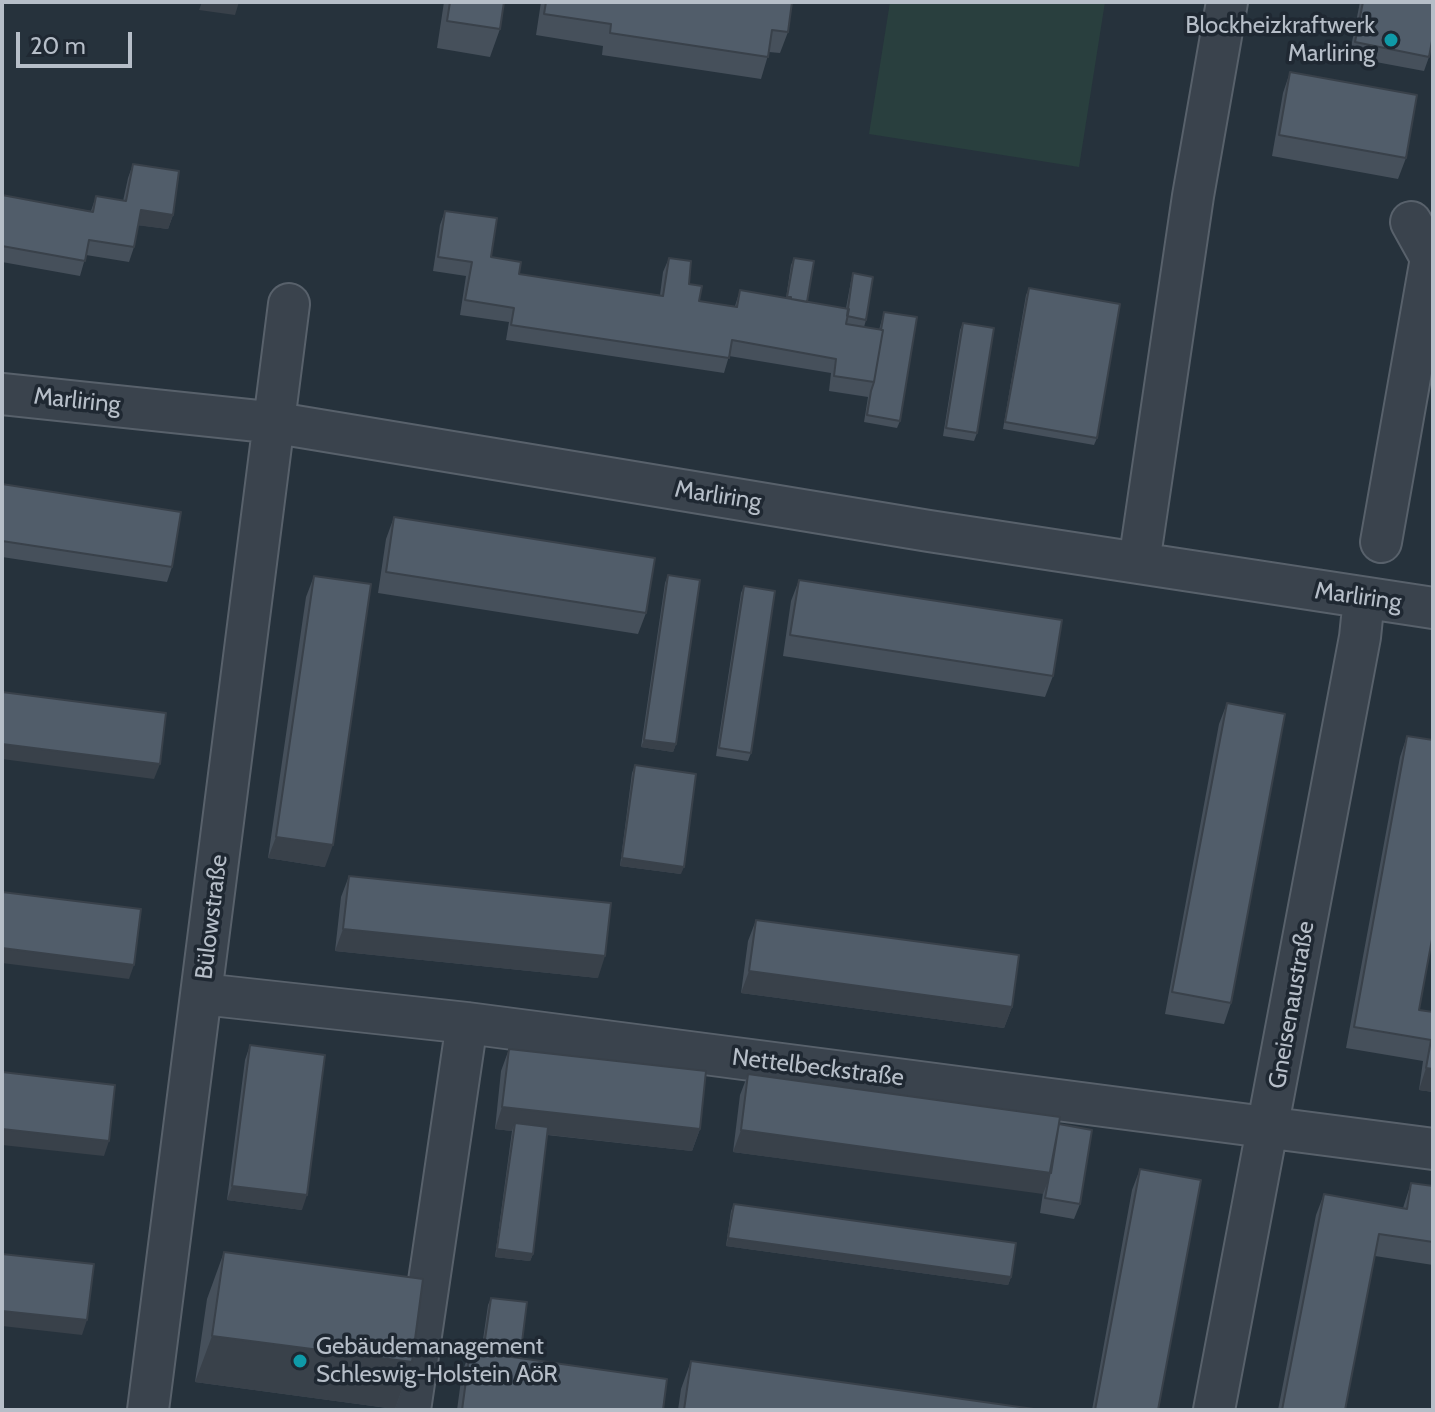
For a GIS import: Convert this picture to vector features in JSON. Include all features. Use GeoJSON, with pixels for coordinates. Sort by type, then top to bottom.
{"type":"FeatureCollection","features":[{"type":"Feature","properties":{"kind":"street"},"geometry":{"type":"LineString","coordinates":[[1139,563],[1181,273],[1227,2]]}},
{"type":"Feature","properties":{"kind":"street"},"geometry":{"type":"LineString","coordinates":[[1381,542],[1431,258],[1411,222]]}},
{"type":"Feature","properties":{"kind":"street","name":"Bülowstraße"},"geometry":{"type":"LineString","coordinates":[[148,1410],[277,423],[289,304]]}},
{"type":"Feature","properties":{"kind":"street","name":"Marliring"},"geometry":{"type":"LineString","coordinates":[[2,394],[277,423],[1433,608]]}},
{"type":"Feature","properties":{"kind":"street","name":"Gneisenaustraße"},"geometry":{"type":"LineString","coordinates":[[1214,1410],[1270,1126],[1360,637],[1364,598]]}},
{"type":"Feature","properties":{"kind":"street","name":"Nettelbeckstraße"},"geometry":{"type":"LineString","coordinates":[[202,994],[467,1023],[1433,1149]]}},
{"type":"Feature","properties":{"kind":"street"},"geometry":{"type":"LineString","coordinates":[[410,1410],[467,1023]]}},
{"type":"Feature","properties":{"kind":"green space"},"geometry":{"type":"Polygon","coordinates":[[[890,2],[1105,2],[1079,167],[869,134],[890,2]]]}},
{"type":"Feature","properties":{"kind":"building"},"geometry":{"type":"Polygon","coordinates":[[[450,2],[504,2],[500,29],[447,21],[450,2]]]}},
{"type":"Feature","properties":{"kind":"building"},"geometry":{"type":"Polygon","coordinates":[[[546,2],[792,2],[788,32],[772,30],[768,57],[610,33],[611,24],[544,14],[546,2]]]}},
{"type":"Feature","properties":{"kind":"building","name":"Blockheizkraftwerk Marliring"},"geometry":{"type":"Polygon","coordinates":[[[1363,2],[1433,2],[1433,36],[1429,57],[1355,42],[1363,2]]]}},
{"type":"Feature","properties":{"kind":"building"},"geometry":{"type":"Polygon","coordinates":[[[1290,72],[1417,95],[1406,158],[1279,135],[1290,72]]]}},
{"type":"Feature","properties":{"kind":"building"},"geometry":{"type":"Polygon","coordinates":[[[133,164],[179,171],[173,215],[141,210],[134,247],[89,240],[85,261],[2,246],[2,195],[93,212],[96,196],[126,201],[133,164]]]}},
{"type":"Feature","properties":{"kind":"building"},"geometry":{"type":"Polygon","coordinates":[[[445,211],[497,218],[491,257],[521,262],[519,274],[663,296],[669,258],[691,261],[689,284],[702,286],[699,301],[737,307],[740,290],[849,309],[846,324],[883,330],[874,382],[834,376],[836,359],[732,340],[729,358],[511,325],[514,308],[465,300],[472,262],[438,257],[445,211]]]}},
{"type":"Feature","properties":{"kind":"building"},"geometry":{"type":"Polygon","coordinates":[[[794,258],[814,261],[807,302],[787,297],[794,258]]]}},
{"type":"Feature","properties":{"kind":"building"},"geometry":{"type":"Polygon","coordinates":[[[853,273],[873,277],[866,320],[847,316],[853,273]]]}},
{"type":"Feature","properties":{"kind":"building"},"geometry":{"type":"Polygon","coordinates":[[[1029,288],[1120,304],[1097,438],[1005,422],[1029,288]]]}},
{"type":"Feature","properties":{"kind":"building"},"geometry":{"type":"Polygon","coordinates":[[[884,312],[917,317],[900,421],[867,415],[884,312]]]}},
{"type":"Feature","properties":{"kind":"building"},"geometry":{"type":"Polygon","coordinates":[[[963,323],[994,328],[977,433],[946,428],[963,323]]]}},
{"type":"Feature","properties":{"kind":"building"},"geometry":{"type":"Polygon","coordinates":[[[2,484],[181,512],[172,567],[2,541],[2,484]]]}},
{"type":"Feature","properties":{"kind":"building"},"geometry":{"type":"Polygon","coordinates":[[[394,517],[655,558],[646,613],[386,572],[394,517]]]}},
{"type":"Feature","properties":{"kind":"building"},"geometry":{"type":"Polygon","coordinates":[[[668,575],[700,580],[676,744],[644,740],[668,575]]]}},
{"type":"Feature","properties":{"kind":"building"},"geometry":{"type":"Polygon","coordinates":[[[314,576],[371,584],[333,845],[276,837],[314,576]]]}},
{"type":"Feature","properties":{"kind":"building"},"geometry":{"type":"Polygon","coordinates":[[[799,580],[1062,620],[1053,676],[790,635],[799,580]]]}},
{"type":"Feature","properties":{"kind":"building"},"geometry":{"type":"Polygon","coordinates":[[[744,586],[775,591],[751,753],[719,748],[744,586]]]}},
{"type":"Feature","properties":{"kind":"building"},"geometry":{"type":"Polygon","coordinates":[[[2,692],[166,713],[160,764],[2,744],[2,692]]]}},
{"type":"Feature","properties":{"kind":"building"},"geometry":{"type":"Polygon","coordinates":[[[1227,703],[1285,714],[1231,1003],[1172,992],[1227,703]]]}},
{"type":"Feature","properties":{"kind":"building"},"geometry":{"type":"Polygon","coordinates":[[[1407,736],[1433,740],[1433,934],[1419,1010],[1433,1012],[1433,1069],[1426,1068],[1431,1040],[1354,1027],[1407,736]]]}},
{"type":"Feature","properties":{"kind":"building"},"geometry":{"type":"Polygon","coordinates":[[[635,765],[696,774],[684,867],[622,858],[635,765]]]}},
{"type":"Feature","properties":{"kind":"building"},"geometry":{"type":"Polygon","coordinates":[[[349,876],[611,903],[605,956],[343,929],[349,876]]]}},
{"type":"Feature","properties":{"kind":"building"},"geometry":{"type":"Polygon","coordinates":[[[2,892],[141,909],[134,965],[2,948],[2,892]]]}},
{"type":"Feature","properties":{"kind":"building"},"geometry":{"type":"Polygon","coordinates":[[[756,920],[1019,955],[1012,1007],[749,971],[756,920]]]}},
{"type":"Feature","properties":{"kind":"building"},"geometry":{"type":"Polygon","coordinates":[[[250,1045],[325,1055],[307,1195],[232,1186],[250,1045]]]}},
{"type":"Feature","properties":{"kind":"building"},"geometry":{"type":"Polygon","coordinates":[[[509,1049],[706,1071],[700,1129],[502,1107],[509,1049]]]}},
{"type":"Feature","properties":{"kind":"building"},"geometry":{"type":"Polygon","coordinates":[[[2,1072],[115,1085],[109,1141],[2,1129],[2,1072]]]}},
{"type":"Feature","properties":{"kind":"building"},"geometry":{"type":"Polygon","coordinates":[[[748,1074],[1060,1117],[1051,1173],[741,1130],[748,1074]]]}},
{"type":"Feature","properties":{"kind":"building"},"geometry":{"type":"Polygon","coordinates":[[[515,1123],[548,1127],[533,1254],[497,1249],[515,1123]]]}},
{"type":"Feature","properties":{"kind":"building"},"geometry":{"type":"Polygon","coordinates":[[[1059,1124],[1092,1130],[1080,1204],[1045,1198],[1059,1124]]]}},
{"type":"Feature","properties":{"kind":"building"},"geometry":{"type":"Polygon","coordinates":[[[1140,1169],[1201,1180],[1158,1410],[1095,1410],[1140,1169]]]}},
{"type":"Feature","properties":{"kind":"building"},"geometry":{"type":"Polygon","coordinates":[[[1411,1183],[1433,1186],[1433,1242],[1379,1234],[1345,1410],[1282,1410],[1324,1194],[1407,1209],[1411,1183]]]}},
{"type":"Feature","properties":{"kind":"building"},"geometry":{"type":"Polygon","coordinates":[[[734,1204],[1016,1243],[1011,1277],[728,1238],[734,1204]]]}},
{"type":"Feature","properties":{"kind":"building"},"geometry":{"type":"Polygon","coordinates":[[[224,1252],[423,1279],[412,1362],[212,1336],[224,1252]]]}},
{"type":"Feature","properties":{"kind":"building"},"geometry":{"type":"Polygon","coordinates":[[[2,1254],[94,1264],[87,1320],[2,1311],[2,1254]]]}},
{"type":"Feature","properties":{"kind":"building"},"geometry":{"type":"Polygon","coordinates":[[[491,1298],[527,1302],[520,1358],[483,1353],[491,1298]]]}},
{"type":"Feature","properties":{"kind":"building"},"geometry":{"type":"Polygon","coordinates":[[[470,1351],[667,1379],[663,1410],[462,1410],[470,1351]]]}},
{"type":"Feature","properties":{"kind":"building"},"geometry":{"type":"Polygon","coordinates":[[[691,1361],[1034,1409],[1034,1410],[684,1410],[691,1361]]]}},
{"type":"Feature","properties":{"kind":"place","name":"Blockheizkraftwerk Marliring"},"geometry":{"type":"Point","coordinates":[1391,40]}},
{"type":"Feature","properties":{"kind":"place","name":"Gebäudemanagement Schleswig-Holstein AöR"},"geometry":{"type":"Point","coordinates":[300,1361]}}]}
